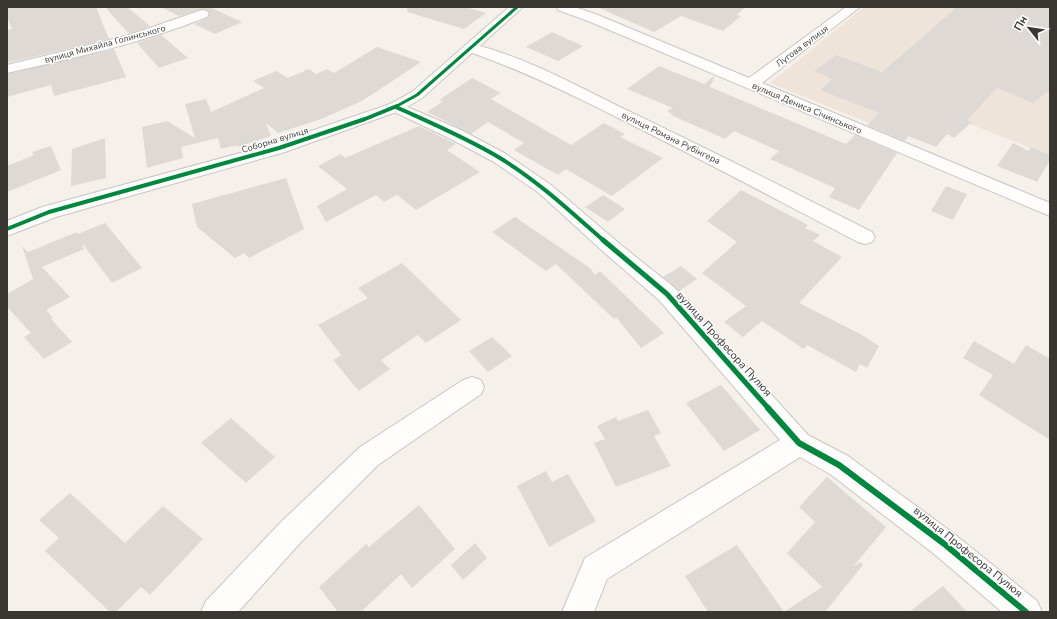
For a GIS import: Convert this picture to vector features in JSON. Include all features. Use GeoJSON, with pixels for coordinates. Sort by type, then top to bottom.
{"type":"FeatureCollection","features":[{"type":"Feature","properties":{"kind":"street","name":"Соборна вулиця"},"geometry":{"type":"LineString","coordinates":[[7,229],[49,212],[279,148],[396,107],[417,95],[517,7]]}},
{"type":"Feature","properties":{"kind":"street","name":"вулиця Дениса Січинського"},"geometry":{"type":"LineString","coordinates":[[563,7],[593,18],[1050,210]]}},
{"type":"Feature","properties":{"kind":"street","name":"Лугова вулиця"},"geometry":{"type":"LineString","coordinates":[[751,84],[854,7]]}},
{"type":"Feature","properties":{"kind":"street","name":"вулиця Михайла Голинського"},"geometry":{"type":"LineString","coordinates":[[7,69],[139,37],[177,25],[202,14]]}},
{"type":"Feature","properties":{"kind":"street","name":"вулиця Романа Рубінгера"},"geometry":{"type":"LineString","coordinates":[[472,48],[510,61],[551,79],[666,135],[866,237]]}},
{"type":"Feature","properties":{"kind":"street","name":"вулиця Професора Пулюя"},"geometry":{"type":"LineString","coordinates":[[396,107],[454,134],[500,158],[545,188],[614,250],[667,294],[798,442],[839,465],[937,538],[1026,612]]}},
{"type":"Feature","properties":{"kind":"street"},"geometry":{"type":"LineString","coordinates":[[217,612],[291,532],[369,456],[472,387]]}},
{"type":"Feature","properties":{"kind":"street"},"geometry":{"type":"LineString","coordinates":[[578,612],[596,569],[798,442]]}},
{"type":"Feature","properties":{"kind":"shaded area"},"geometry":{"type":"Polygon","coordinates":[[[864,7],[1050,7],[1050,156],[903,97],[871,124],[770,83],[864,7]]]}},
{"type":"Feature","properties":{"kind":"building"},"geometry":{"type":"Polygon","coordinates":[[[7,7],[96,7],[109,39],[7,63],[7,30],[12,29],[7,17],[7,7]]]}},
{"type":"Feature","properties":{"kind":"building"},"geometry":{"type":"Polygon","coordinates":[[[105,7],[127,7],[150,26],[129,34],[105,7]]]}},
{"type":"Feature","properties":{"kind":"building"},"geometry":{"type":"Polygon","coordinates":[[[161,7],[210,7],[242,22],[215,34],[194,24],[208,18],[210,13],[207,10],[202,9],[179,16],[161,7]]]}},
{"type":"Feature","properties":{"kind":"building"},"geometry":{"type":"Polygon","coordinates":[[[408,7],[465,7],[486,13],[464,29],[407,12],[408,7]]]}},
{"type":"Feature","properties":{"kind":"building"},"geometry":{"type":"Polygon","coordinates":[[[597,7],[746,7],[736,15],[741,16],[723,31],[681,16],[654,32],[597,7]]]}},
{"type":"Feature","properties":{"kind":"building"},"geometry":{"type":"Polygon","coordinates":[[[957,7],[1050,7],[1050,90],[1033,103],[997,88],[967,120],[972,122],[954,138],[947,134],[936,147],[908,136],[905,141],[867,125],[879,113],[820,90],[832,79],[814,71],[836,55],[882,72],[957,7]]]}},
{"type":"Feature","properties":{"kind":"building"},"geometry":{"type":"Polygon","coordinates":[[[552,32],[583,46],[558,61],[526,47],[552,32]]]}},
{"type":"Feature","properties":{"kind":"building"},"geometry":{"type":"Polygon","coordinates":[[[161,35],[188,58],[159,68],[137,43],[161,35]]]}},
{"type":"Feature","properties":{"kind":"building"},"geometry":{"type":"Polygon","coordinates":[[[377,47],[421,62],[362,101],[321,119],[278,133],[266,123],[271,136],[237,147],[237,145],[221,149],[218,138],[181,147],[183,158],[147,168],[142,127],[167,121],[195,138],[185,104],[206,99],[211,112],[264,88],[253,81],[276,71],[288,78],[309,69],[316,74],[327,69],[334,73],[377,47]]]}},
{"type":"Feature","properties":{"kind":"building"},"geometry":{"type":"Polygon","coordinates":[[[114,49],[126,77],[54,96],[51,85],[7,97],[7,74],[114,49]]]}},
{"type":"Feature","properties":{"kind":"building"},"geometry":{"type":"Polygon","coordinates":[[[659,66],[704,84],[715,76],[710,87],[846,144],[855,135],[897,153],[859,210],[829,197],[835,188],[770,159],[779,151],[734,131],[725,139],[671,115],[672,114],[667,111],[673,108],[627,89],[659,66]]]}},
{"type":"Feature","properties":{"kind":"building"},"geometry":{"type":"Polygon","coordinates":[[[472,78],[501,93],[491,99],[571,145],[604,123],[625,134],[620,137],[663,158],[612,196],[566,169],[558,175],[514,150],[524,143],[488,122],[471,134],[427,112],[443,101],[439,100],[472,78]]]}},
{"type":"Feature","properties":{"kind":"building"},"geometry":{"type":"Polygon","coordinates":[[[419,126],[456,144],[447,150],[480,172],[416,210],[397,195],[384,202],[376,195],[326,222],[317,206],[347,189],[318,166],[341,154],[345,158],[419,126]]]}},
{"type":"Feature","properties":{"kind":"building"},"geometry":{"type":"Polygon","coordinates":[[[105,138],[106,178],[71,186],[72,149],[105,138]]]}},
{"type":"Feature","properties":{"kind":"building"},"geometry":{"type":"Polygon","coordinates":[[[1013,143],[1029,151],[1031,147],[1050,155],[1050,160],[1037,182],[997,166],[1013,143]]]}},
{"type":"Feature","properties":{"kind":"building"},"geometry":{"type":"Polygon","coordinates":[[[51,146],[61,170],[7,192],[7,166],[34,155],[32,152],[51,146]]]}},
{"type":"Feature","properties":{"kind":"building"},"geometry":{"type":"Polygon","coordinates":[[[286,178],[304,229],[249,258],[244,253],[235,258],[197,227],[192,204],[286,178]]]}},
{"type":"Feature","properties":{"kind":"building"},"geometry":{"type":"Polygon","coordinates":[[[946,186],[967,194],[953,220],[931,211],[946,186]]]}},
{"type":"Feature","properties":{"kind":"building"},"geometry":{"type":"Polygon","coordinates":[[[741,190],[808,225],[805,228],[820,235],[813,241],[842,257],[799,303],[862,335],[879,346],[867,368],[860,364],[856,372],[807,345],[804,349],[762,321],[743,337],[724,322],[746,306],[702,273],[737,242],[707,221],[741,190]]]}},
{"type":"Feature","properties":{"kind":"building"},"geometry":{"type":"Polygon","coordinates":[[[603,195],[625,209],[608,222],[585,207],[603,195]]]}},
{"type":"Feature","properties":{"kind":"building"},"geometry":{"type":"Polygon","coordinates":[[[515,217],[590,268],[595,275],[600,271],[664,333],[641,348],[616,317],[614,319],[556,264],[546,271],[492,232],[515,217]]]}},
{"type":"Feature","properties":{"kind":"building"},"geometry":{"type":"Polygon","coordinates":[[[105,223],[142,268],[112,283],[82,243],[84,249],[42,267],[70,297],[46,310],[53,318],[51,319],[72,342],[44,359],[24,337],[31,333],[7,307],[7,294],[33,279],[22,246],[28,252],[77,232],[78,234],[105,223]]]}},
{"type":"Feature","properties":{"kind":"building"},"geometry":{"type":"Polygon","coordinates":[[[402,263],[461,320],[426,343],[418,335],[381,360],[390,369],[359,391],[333,360],[341,355],[318,325],[368,298],[358,288],[402,263]]]}},
{"type":"Feature","properties":{"kind":"building"},"geometry":{"type":"Polygon","coordinates":[[[681,266],[697,279],[679,291],[663,277],[681,266]]]}},
{"type":"Feature","properties":{"kind":"building"},"geometry":{"type":"Polygon","coordinates":[[[492,337],[512,356],[488,372],[469,351],[492,337]]]}},
{"type":"Feature","properties":{"kind":"building"},"geometry":{"type":"Polygon","coordinates":[[[974,341],[1014,364],[1026,345],[1050,359],[1050,440],[979,395],[993,375],[963,358],[974,341]]]}},
{"type":"Feature","properties":{"kind":"building"},"geometry":{"type":"Polygon","coordinates":[[[721,385],[760,430],[724,451],[686,403],[721,385]]]}},
{"type":"Feature","properties":{"kind":"building"},"geometry":{"type":"Polygon","coordinates":[[[648,410],[661,433],[654,436],[671,466],[616,487],[594,443],[605,439],[597,426],[616,417],[618,421],[648,410]]]}},
{"type":"Feature","properties":{"kind":"building"},"geometry":{"type":"Polygon","coordinates":[[[231,418],[275,457],[246,483],[201,443],[231,418]]]}},
{"type":"Feature","properties":{"kind":"building"},"geometry":{"type":"Polygon","coordinates":[[[546,471],[552,482],[568,474],[596,521],[549,547],[517,486],[546,471]]]}},
{"type":"Feature","properties":{"kind":"building"},"geometry":{"type":"Polygon","coordinates":[[[827,477],[886,527],[853,567],[860,562],[863,565],[825,612],[784,612],[822,587],[787,553],[815,522],[799,507],[827,477]]]}},
{"type":"Feature","properties":{"kind":"building"},"geometry":{"type":"Polygon","coordinates":[[[70,493],[125,543],[163,506],[203,539],[150,595],[141,587],[116,612],[110,612],[45,551],[59,538],[39,520],[70,493]]]}},
{"type":"Feature","properties":{"kind":"building"},"geometry":{"type":"Polygon","coordinates":[[[419,505],[455,549],[412,588],[401,574],[361,612],[338,612],[319,587],[366,544],[369,547],[419,505]]]}},
{"type":"Feature","properties":{"kind":"building"},"geometry":{"type":"Polygon","coordinates":[[[475,543],[487,558],[463,580],[451,565],[475,543]]]}},
{"type":"Feature","properties":{"kind":"building"},"geometry":{"type":"Polygon","coordinates":[[[737,545],[784,612],[708,612],[685,576],[737,545]]]}},
{"type":"Feature","properties":{"kind":"building"},"geometry":{"type":"Polygon","coordinates":[[[943,586],[967,612],[909,612],[943,586]]]}},
{"type":"Feature","properties":{"kind":"cycle path"},"geometry":{"type":"LineString","coordinates":[[7,229],[49,212],[279,148],[396,107],[417,95],[517,7]]}},
{"type":"Feature","properties":{"kind":"cycle path"},"geometry":{"type":"LineString","coordinates":[[396,107],[455,134],[500,158],[545,189],[614,250],[667,294],[799,443],[839,465],[943,543],[1026,612]]}}]}
